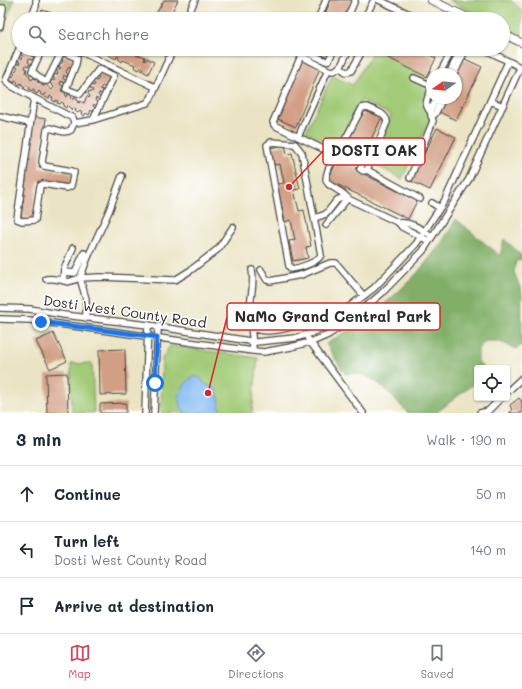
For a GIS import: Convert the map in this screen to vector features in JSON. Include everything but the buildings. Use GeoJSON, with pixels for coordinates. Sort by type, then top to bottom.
{"type":"FeatureCollection","features":[{"type":"Feature","properties":{"kind":"street"},"geometry":{"type":"LineString","coordinates":[[34,12],[36,0]]}},
{"type":"Feature","properties":{"kind":"street"},"geometry":{"type":"LineString","coordinates":[[189,12],[195,0]]}},
{"type":"Feature","properties":{"kind":"street"},"geometry":{"type":"LineString","coordinates":[[321,12],[326,0]]}},
{"type":"Feature","properties":{"kind":"street"},"geometry":{"type":"LineString","coordinates":[[350,12],[355,0]]}},
{"type":"Feature","properties":{"kind":"street"},"geometry":{"type":"LineString","coordinates":[[368,12],[374,0]]}},
{"type":"Feature","properties":{"kind":"street"},"geometry":{"type":"LineString","coordinates":[[379,0],[405,12]]}},
{"type":"Feature","properties":{"kind":"street"},"geometry":{"type":"LineString","coordinates":[[431,0],[456,12]]}},
{"type":"Feature","properties":{"kind":"street"},"geometry":{"type":"LineString","coordinates":[[0,8],[2,8],[0,27]]}},
{"type":"Feature","properties":{"kind":"street"},"geometry":{"type":"LineString","coordinates":[[510,37],[522,43]]}},
{"type":"Feature","properties":{"kind":"street"},"geometry":{"type":"LineString","coordinates":[[16,56],[6,80],[8,84],[73,118],[74,123],[71,130],[65,133],[48,128],[42,162],[44,166],[74,172],[72,186],[67,188],[42,184],[39,188],[35,220],[22,221],[17,219],[29,123],[34,98]]}},
{"type":"Feature","properties":{"kind":"street"},"geometry":{"type":"LineString","coordinates":[[39,56],[32,71],[44,81],[47,80],[59,56]]}},
{"type":"Feature","properties":{"kind":"street"},"geometry":{"type":"LineString","coordinates":[[72,56],[77,58],[76,64],[66,89],[80,94],[99,69],[114,76],[93,120]]}},
{"type":"Feature","properties":{"kind":"street"},"geometry":{"type":"LineString","coordinates":[[90,56],[155,87]]}},
{"type":"Feature","properties":{"kind":"street"},"geometry":{"type":"LineString","coordinates":[[74,123],[93,120],[147,103],[169,56]]}},
{"type":"Feature","properties":{"kind":"street"},"geometry":{"type":"LineString","coordinates":[[315,56],[326,61],[329,60],[331,56]]}},
{"type":"Feature","properties":{"kind":"street"},"geometry":{"type":"LineString","coordinates":[[346,56],[341,66],[334,71],[328,70],[303,57],[300,58],[273,122],[274,126],[335,154],[338,153],[362,108],[367,106],[379,112],[386,118],[387,122],[367,170]]}},
{"type":"Feature","properties":{"kind":"street"},"geometry":{"type":"LineString","coordinates":[[339,67],[346,72],[351,71],[359,56]]}},
{"type":"Feature","properties":{"kind":"street"},"geometry":{"type":"LineString","coordinates":[[442,68],[448,58],[447,56]]}},
{"type":"Feature","properties":{"kind":"street"},"geometry":{"type":"LineString","coordinates":[[452,68],[458,56]]}},
{"type":"Feature","properties":{"kind":"street"},"geometry":{"type":"LineString","coordinates":[[457,68],[463,56]]}},
{"type":"Feature","properties":{"kind":"street"},"geometry":{"type":"LineString","coordinates":[[497,56],[521,68]]}},
{"type":"Feature","properties":{"kind":"street","name":"Dosti West County Road"},"geometry":{"type":"LineString","coordinates":[[0,308],[30,309],[64,316],[148,325],[253,342],[295,338],[321,328],[374,288],[421,237],[445,200],[508,62]]}},
{"type":"Feature","properties":{"kind":"street","name":"Dosti West County Road"},"geometry":{"type":"LineString","coordinates":[[0,319],[30,320],[64,326],[264,352],[291,347],[328,335],[345,324],[381,294],[423,251],[469,179],[521,68]]}},
{"type":"Feature","properties":{"kind":"street"},"geometry":{"type":"LineString","coordinates":[[298,137],[328,70]]}},
{"type":"Feature","properties":{"kind":"street"},"geometry":{"type":"LineString","coordinates":[[414,78],[426,84]]}},
{"type":"Feature","properties":{"kind":"street"},"geometry":{"type":"LineString","coordinates":[[490,101],[503,106]]}},
{"type":"Feature","properties":{"kind":"street"},"geometry":{"type":"LineString","coordinates":[[410,178],[433,121],[426,104]]}},
{"type":"Feature","properties":{"kind":"street"},"geometry":{"type":"LineString","coordinates":[[430,114],[434,104]]}},
{"type":"Feature","properties":{"kind":"street"},"geometry":{"type":"LineString","coordinates":[[430,114],[435,114],[439,104]]}},
{"type":"Feature","properties":{"kind":"street"},"geometry":{"type":"LineString","coordinates":[[0,116],[29,123]]}},
{"type":"Feature","properties":{"kind":"street"},"geometry":{"type":"LineString","coordinates":[[271,142],[295,144],[300,148],[315,218],[321,255],[318,260],[291,269],[289,266],[267,144],[271,142]]}},
{"type":"Feature","properties":{"kind":"street"},"geometry":{"type":"LineString","coordinates":[[367,154],[360,169],[363,171],[367,170],[420,199]]}},
{"type":"Feature","properties":{"kind":"street"},"geometry":{"type":"LineString","coordinates":[[332,161],[326,174],[325,179],[327,183],[348,198],[399,223],[402,227],[429,242]]}},
{"type":"Feature","properties":{"kind":"street"},"geometry":{"type":"LineString","coordinates":[[86,318],[86,299],[80,278],[122,176]]}},
{"type":"Feature","properties":{"kind":"street"},"geometry":{"type":"LineString","coordinates":[[315,218],[326,214],[337,200],[344,197],[348,198]]}},
{"type":"Feature","properties":{"kind":"street"},"geometry":{"type":"LineString","coordinates":[[326,225],[348,198]]}},
{"type":"Feature","properties":{"kind":"street"},"geometry":{"type":"LineString","coordinates":[[432,203],[440,208]]}},
{"type":"Feature","properties":{"kind":"street"},"geometry":{"type":"LineString","coordinates":[[399,223],[405,222],[432,236]]}},
{"type":"Feature","properties":{"kind":"street"},"geometry":{"type":"LineString","coordinates":[[46,279],[50,278],[68,282],[80,278],[102,277],[175,280],[192,270],[218,249],[232,227]]}},
{"type":"Feature","properties":{"kind":"street"},"geometry":{"type":"LineString","coordinates":[[63,280],[64,272],[73,248]]}},
{"type":"Feature","properties":{"kind":"street"},"geometry":{"type":"LineString","coordinates":[[64,272],[75,273],[84,253]]}},
{"type":"Feature","properties":{"kind":"street"},"geometry":{"type":"LineString","coordinates":[[261,270],[267,280],[270,281],[301,275],[330,263],[336,263],[363,295]]}},
{"type":"Feature","properties":{"kind":"street"},"geometry":{"type":"LineString","coordinates":[[252,270],[254,277],[250,310],[253,351]]}},
{"type":"Feature","properties":{"kind":"street"},"geometry":{"type":"LineString","coordinates":[[64,316],[64,326]]}},
{"type":"Feature","properties":{"kind":"street"},"geometry":{"type":"LineString","coordinates":[[252,328],[272,330],[297,326],[314,319]]}},
{"type":"Feature","properties":{"kind":"street"},"geometry":{"type":"LineString","coordinates":[[145,413],[148,325]]}},
{"type":"Feature","properties":{"kind":"street"},"geometry":{"type":"LineString","coordinates":[[154,413],[158,327]]}},
{"type":"Feature","properties":{"kind":"street"},"geometry":{"type":"LineString","coordinates":[[304,335],[363,413]]}},
{"type":"Feature","properties":{"kind":"street"},"geometry":{"type":"LineString","coordinates":[[510,389],[522,378]]}},
{"type":"Feature","properties":{"kind":"street"},"geometry":{"type":"LineString","coordinates":[[480,413],[489,412],[498,401]]}},
{"type":"Feature","properties":{"kind":"green space"},"geometry":{"type":"Polygon","coordinates":[[[0,0],[14,0],[0,36],[0,0]]]}},
{"type":"Feature","properties":{"kind":"green space"},"geometry":{"type":"Polygon","coordinates":[[[448,0],[511,0],[522,11],[522,36],[510,30],[510,12],[473,12],[448,0]]]}},
{"type":"Feature","properties":{"kind":"green space"},"geometry":{"type":"Polygon","coordinates":[[[370,56],[396,56],[426,71],[426,104],[437,104],[402,179],[372,163],[391,115],[361,100],[337,148],[306,132],[332,76],[353,85],[370,56]]]}},
{"type":"Feature","properties":{"kind":"green space"},"geometry":{"type":"Polygon","coordinates":[[[456,219],[500,256],[504,239],[522,256],[522,260],[516,261],[514,272],[522,293],[522,345],[516,349],[498,341],[485,341],[478,349],[478,361],[481,365],[474,365],[474,383],[436,413],[408,413],[388,392],[372,379],[355,373],[345,374],[326,344],[386,303],[412,279],[436,250],[456,219]]]}},
{"type":"Feature","properties":{"kind":"green space"},"geometry":{"type":"Polygon","coordinates":[[[170,346],[258,358],[252,413],[161,413],[162,358],[170,346]]]}},
{"type":"Feature","properties":{"kind":"green space"},"geometry":{"type":"Polygon","coordinates":[[[92,363],[94,413],[72,413],[71,364],[92,363]]]}},
{"type":"Feature","properties":{"kind":"water"},"geometry":{"type":"Polygon","coordinates":[[[195,376],[201,378],[205,384],[216,390],[219,396],[220,413],[183,413],[184,411],[181,408],[179,401],[179,394],[185,384],[195,376]]]}},
{"type":"Feature","properties":{"kind":"place","name":"DOSTI OAK"},"geometry":{"type":"Point","coordinates":[289,187]}},
{"type":"Feature","properties":{"kind":"place","name":"NaMo Grand Central Park"},"geometry":{"type":"Point","coordinates":[208,393]}},
{"type":"Feature","properties":{"kind":"route"},"geometry":{"type":"LineString","coordinates":[[41,322],[157,337],[155,383]]}}]}
